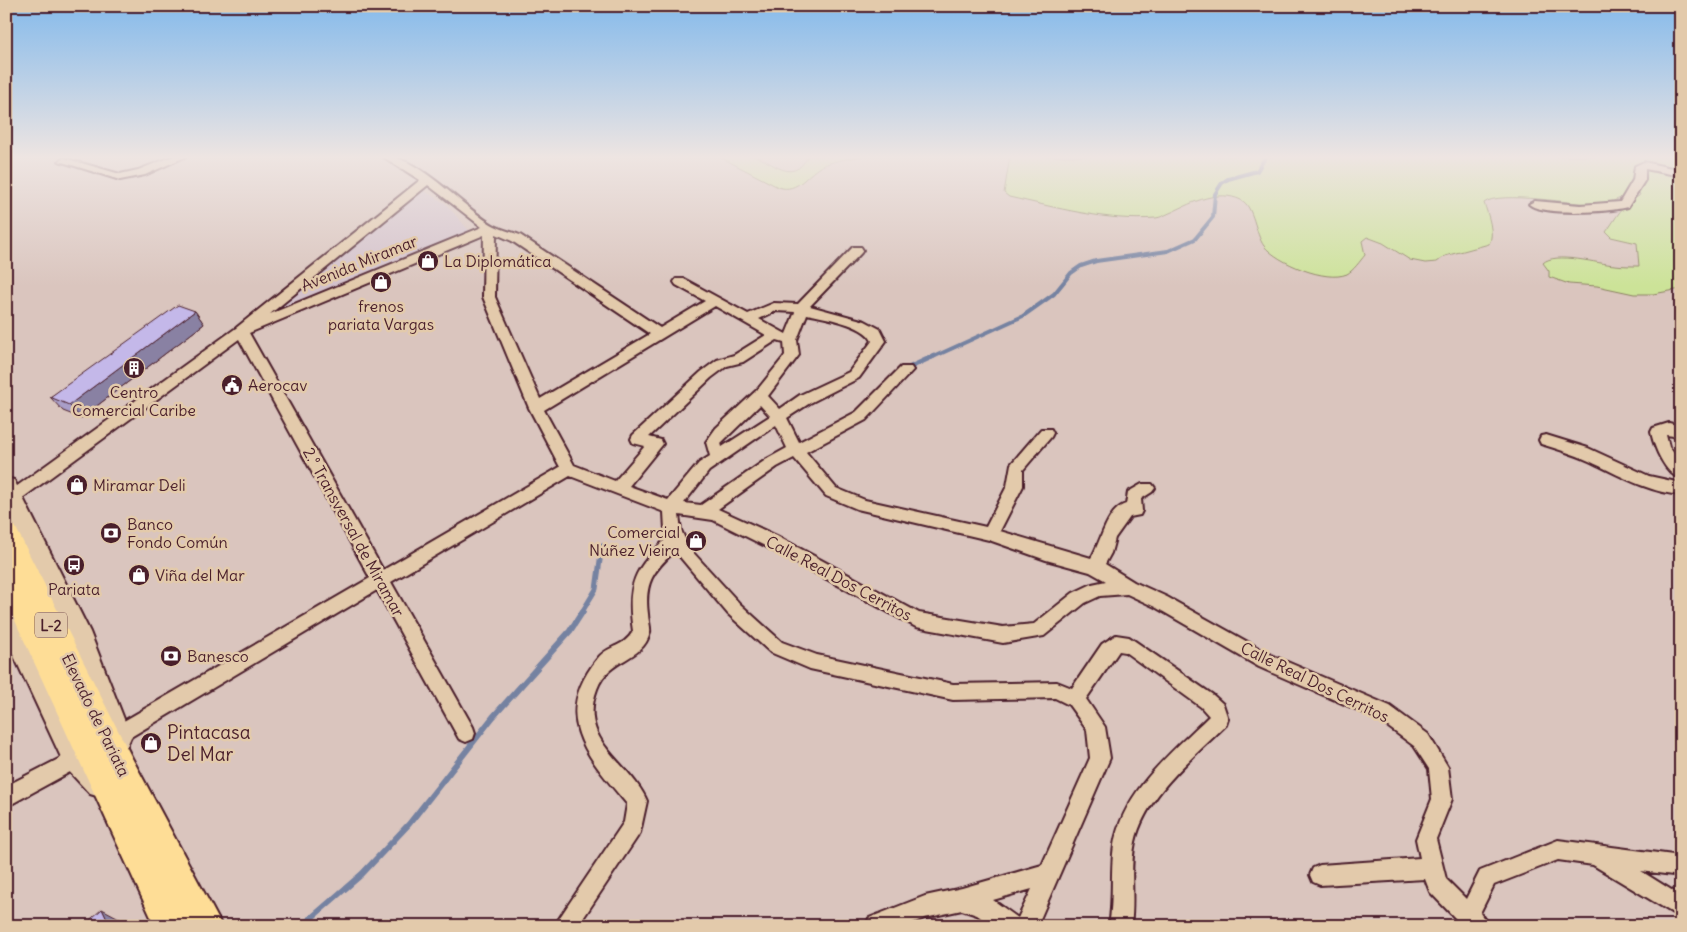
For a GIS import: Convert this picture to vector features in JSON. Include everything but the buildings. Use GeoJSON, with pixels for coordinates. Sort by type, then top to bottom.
{"type":"FeatureCollection","features":[{"type":"Feature","properties":{"kind":"main road","name":"Elevado de Pariata"},"geometry":{"type":"LineString","coordinates":[[6,533],[124,795]]}},
{"type":"Feature","properties":{"kind":"main road","name":"Elevado de Pariata"},"geometry":{"type":"LineString","coordinates":[[6,572],[124,795]]}},
{"type":"Feature","properties":{"kind":"main road","name":"L-2"},"geometry":{"type":"LineString","coordinates":[[124,795],[137,853],[173,926]]}},
{"type":"Feature","properties":{"kind":"main road","name":"L-2"},"geometry":{"type":"LineString","coordinates":[[124,795],[205,926]]}},
{"type":"Feature","properties":{"kind":"street","name":"Avenida Miramar"},"geometry":{"type":"LineString","coordinates":[[8,495],[241,330],[402,199]]}},
{"type":"Feature","properties":{"kind":"street"},"geometry":{"type":"LineString","coordinates":[[453,199],[490,228],[516,238],[661,334]]}},
{"type":"Feature","properties":{"kind":"street"},"geometry":{"type":"LineString","coordinates":[[1535,204],[1580,210],[1603,210],[1624,205],[1627,199]]}},
{"type":"Feature","properties":{"kind":"street"},"geometry":{"type":"LineString","coordinates":[[117,735],[382,581],[569,469],[536,408],[489,297],[490,228]]}},
{"type":"Feature","properties":{"kind":"street","name":"Avenida Miramar"},"geometry":{"type":"LineString","coordinates":[[241,330],[490,228]]}},
{"type":"Feature","properties":{"kind":"street"},"geometry":{"type":"LineString","coordinates":[[718,458],[713,442],[720,432],[759,396],[783,370],[792,355],[790,340],[802,308],[824,282],[857,250]]}},
{"type":"Feature","properties":{"kind":"street"},"geometry":{"type":"LineString","coordinates":[[680,282],[775,335],[790,340]]}},
{"type":"Feature","properties":{"kind":"street"},"geometry":{"type":"LineString","coordinates":[[536,408],[713,302]]}},
{"type":"Feature","properties":{"kind":"street"},"geometry":{"type":"LineString","coordinates":[[748,319],[774,307],[802,308],[860,324],[875,332],[879,342],[854,375],[805,399],[704,467],[671,508],[673,530],[677,539],[683,552],[734,610],[776,647],[816,663],[952,692],[1057,690],[1075,698],[1096,727],[1100,758],[1026,926]]}},
{"type":"Feature","properties":{"kind":"street","name":"2.° Transversal de Miramar"},"geometry":{"type":"LineString","coordinates":[[241,330],[466,734]]}},
{"type":"Feature","properties":{"kind":"street"},"geometry":{"type":"LineString","coordinates":[[617,489],[656,444],[638,439],[668,409],[722,364],[738,359],[775,335]]}},
{"type":"Feature","properties":{"kind":"street"},"geometry":{"type":"LineString","coordinates":[[704,510],[795,449],[861,416],[906,370]]}},
{"type":"Feature","properties":{"kind":"street"},"geometry":{"type":"LineString","coordinates":[[759,396],[779,416],[795,449],[832,492],[862,505],[990,534],[1046,553],[1095,566],[1128,588]]}},
{"type":"Feature","properties":{"kind":"street"},"geometry":{"type":"LineString","coordinates":[[1681,432],[1669,428],[1658,432],[1662,449],[1681,473]]}},
{"type":"Feature","properties":{"kind":"street"},"geometry":{"type":"LineString","coordinates":[[990,534],[1013,492],[1016,468],[1046,433]]}},
{"type":"Feature","properties":{"kind":"street"},"geometry":{"type":"LineString","coordinates":[[1546,440],[1583,452],[1642,479],[1671,489],[1681,489]]}},
{"type":"Feature","properties":{"kind":"street","name":"Calle Real Dos Cerritos"},"geometry":{"type":"LineString","coordinates":[[569,469],[617,489],[671,508],[704,510],[771,541],[916,620],[925,622],[1003,635],[1038,632],[1079,598],[1098,589],[1128,588],[1161,602],[1265,661],[1383,712],[1421,740],[1438,767],[1442,799],[1426,839],[1437,885],[1470,922]]}},
{"type":"Feature","properties":{"kind":"street"},"geometry":{"type":"LineString","coordinates":[[1095,566],[1103,553],[1107,536],[1126,510],[1134,511],[1133,496],[1147,488]]}},
{"type":"Feature","properties":{"kind":"street","name":"L-2"},"geometry":{"type":"LineString","coordinates":[[6,612],[76,759],[124,795],[128,767],[78,632],[8,495]]}},
{"type":"Feature","properties":{"kind":"street"},"geometry":{"type":"LineString","coordinates":[[565,926],[633,826],[637,801],[592,746],[581,714],[587,688],[606,661],[634,645],[642,631],[637,606],[639,581],[650,564],[677,539]]}},
{"type":"Feature","properties":{"kind":"street"},"geometry":{"type":"LineString","coordinates":[[1075,698],[1108,649],[1116,644],[1128,644],[1207,702],[1216,710],[1219,719],[1140,805],[1125,842],[1124,908],[1120,926]]}},
{"type":"Feature","properties":{"kind":"street"},"geometry":{"type":"LineString","coordinates":[[6,797],[76,759]]}},
{"type":"Feature","properties":{"kind":"street"},"geometry":{"type":"LineString","coordinates":[[1470,922],[1487,878],[1558,850],[1681,866]]}},
{"type":"Feature","properties":{"kind":"street"},"geometry":{"type":"LineString","coordinates":[[1596,855],[1681,908]]}},
{"type":"Feature","properties":{"kind":"street"},"geometry":{"type":"LineString","coordinates":[[1320,875],[1433,868]]}},
{"type":"Feature","properties":{"kind":"street"},"geometry":{"type":"LineString","coordinates":[[876,926],[925,907],[962,899],[1050,873]]}},
{"type":"Feature","properties":{"kind":"street"},"geometry":{"type":"LineString","coordinates":[[962,899],[983,906],[1009,922],[1011,926]]}},
{"type":"Feature","properties":{"kind":"shaded area"},"geometry":{"type":"Polygon","coordinates":[[[412,199],[439,199],[445,203],[472,234],[248,326],[365,234],[412,199]]]}},
{"type":"Feature","properties":{"kind":"green space"},"geometry":{"type":"Polygon","coordinates":[[[1020,199],[1202,199],[1155,218],[1119,218],[1020,199]]]}},
{"type":"Feature","properties":{"kind":"green space"},"geometry":{"type":"Polygon","coordinates":[[[1239,199],[1491,199],[1484,203],[1489,218],[1491,240],[1489,244],[1445,256],[1437,262],[1425,263],[1410,260],[1383,243],[1367,237],[1362,241],[1365,255],[1352,270],[1347,274],[1327,276],[1315,274],[1291,265],[1264,246],[1249,208],[1239,199]]]}},
{"type":"Feature","properties":{"kind":"green space"},"geometry":{"type":"Polygon","coordinates":[[[1544,199],[1617,199],[1599,204],[1544,199]]]}},
{"type":"Feature","properties":{"kind":"green space"},"geometry":{"type":"Polygon","coordinates":[[[1632,199],[1681,199],[1681,289],[1653,294],[1634,294],[1597,286],[1569,284],[1549,277],[1549,271],[1543,263],[1557,258],[1639,266],[1637,243],[1611,237],[1606,232],[1632,199]]]}},
{"type":"Feature","properties":{"kind":"waterway"},"geometry":{"type":"LineString","coordinates":[[931,358],[1023,316],[1054,294],[1071,273],[1081,266],[1096,261],[1168,251],[1195,239],[1213,217],[1215,199]]}},
{"type":"Feature","properties":{"kind":"waterway"},"geometry":{"type":"LineString","coordinates":[[904,370],[934,356]]}},
{"type":"Feature","properties":{"kind":"waterway"},"geometry":{"type":"LineString","coordinates":[[582,612],[596,589],[602,546]]}},
{"type":"Feature","properties":{"kind":"waterway"},"geometry":{"type":"LineString","coordinates":[[302,926],[362,874],[409,824],[493,717],[570,631],[583,611]]}},
{"type":"Feature","properties":{"kind":"place","name":"La Diplomática"},"geometry":{"type":"Point","coordinates":[428,261]}},
{"type":"Feature","properties":{"kind":"place","name":"frenos pariata Vargas"},"geometry":{"type":"Point","coordinates":[381,282]}},
{"type":"Feature","properties":{"kind":"place","name":"Centro Comercial Caribe"},"geometry":{"type":"Point","coordinates":[134,368]}},
{"type":"Feature","properties":{"kind":"place","name":"Aerocav"},"geometry":{"type":"Point","coordinates":[232,385]}},
{"type":"Feature","properties":{"kind":"place","name":"Miramar Deli"},"geometry":{"type":"Point","coordinates":[77,485]}},
{"type":"Feature","properties":{"kind":"place","name":"Banco Fondo Común"},"geometry":{"type":"Point","coordinates":[111,533]}},
{"type":"Feature","properties":{"kind":"place","name":"Comercial Núñez Vieira"},"geometry":{"type":"Point","coordinates":[696,541]}},
{"type":"Feature","properties":{"kind":"place","name":"Pariata"},"geometry":{"type":"Point","coordinates":[74,565]}},
{"type":"Feature","properties":{"kind":"place","name":"Viña del Mar"},"geometry":{"type":"Point","coordinates":[139,575]}},
{"type":"Feature","properties":{"kind":"place","name":"Banesco"},"geometry":{"type":"Point","coordinates":[171,656]}},
{"type":"Feature","properties":{"kind":"place","name":"Pintacasa Del Mar"},"geometry":{"type":"Point","coordinates":[151,743]}}]}
